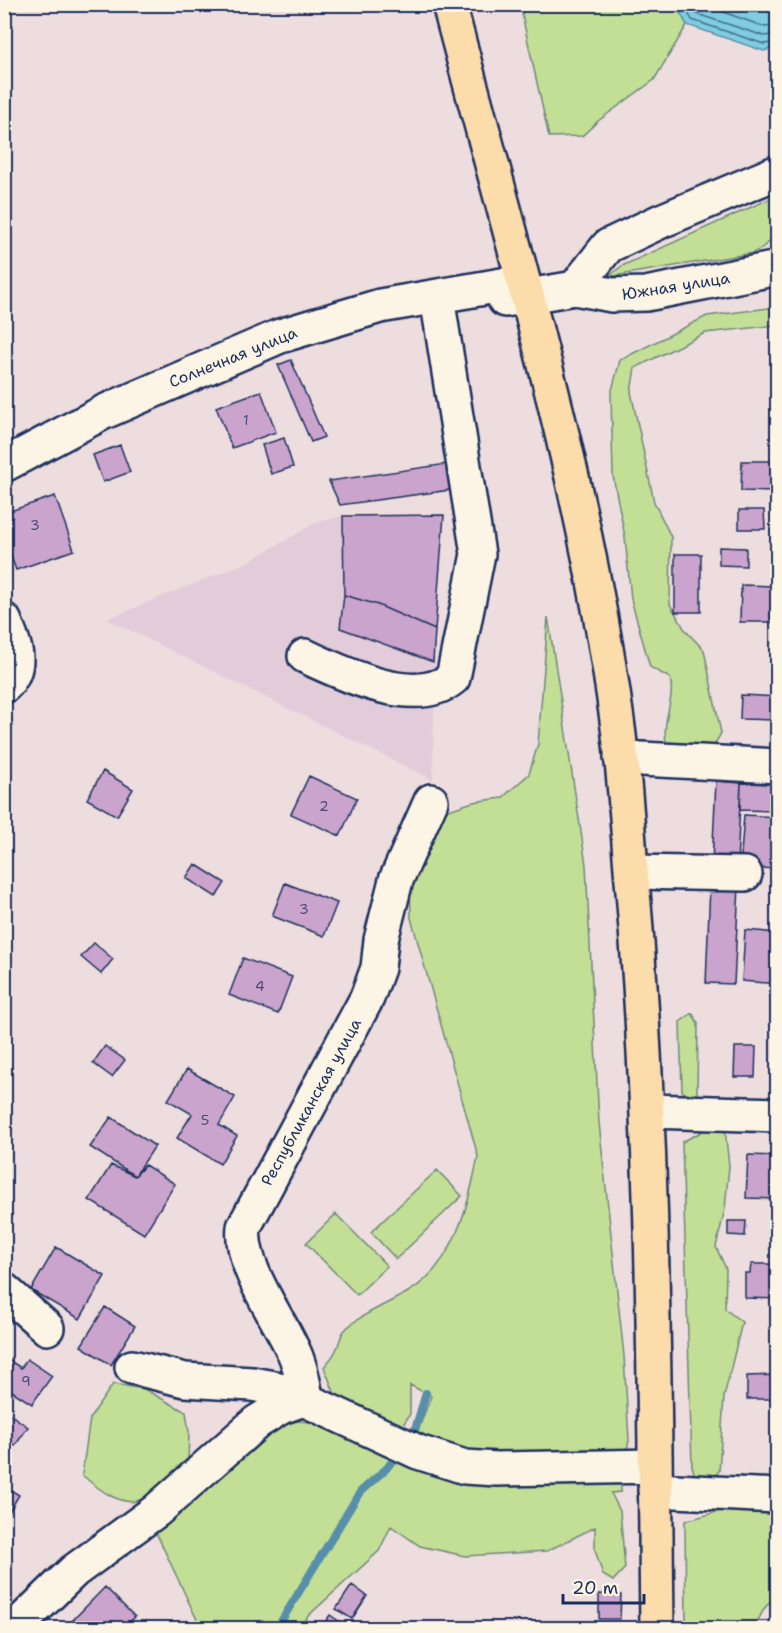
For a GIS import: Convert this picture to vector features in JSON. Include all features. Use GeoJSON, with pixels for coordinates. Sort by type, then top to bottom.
{"type":"FeatureCollection","features":[{"type":"Feature","properties":{"kind":"main road"},"geometry":{"type":"LineString","coordinates":[[426,4],[502,293],[570,470],[604,638],[618,724],[632,872],[649,1111],[657,1629]]}},
{"type":"Feature","properties":{"kind":"main road"},"geometry":{"type":"LineString","coordinates":[[449,4],[502,293]]}},
{"type":"Feature","properties":{"kind":"street"},"geometry":{"type":"LineString","coordinates":[[575,288],[608,246],[777,172]]}},
{"type":"Feature","properties":{"kind":"street","name":"Южная улица"},"geometry":{"type":"LineString","coordinates":[[575,288],[612,295],[646,294],[777,268]]}},
{"type":"Feature","properties":{"kind":"street","name":"Солнечная улица"},"geometry":{"type":"LineString","coordinates":[[4,465],[104,412],[280,336],[380,306],[416,298],[575,288]]}},
{"type":"Feature","properties":{"kind":"street"},"geometry":{"type":"LineString","coordinates":[[305,656],[360,680],[400,690],[433,689],[453,678],[478,554],[437,297]]}},
{"type":"Feature","properties":{"kind":"street"},"geometry":{"type":"LineString","coordinates":[[4,620],[15,646],[17,658],[15,670],[4,686]]}},
{"type":"Feature","properties":{"kind":"street"},"geometry":{"type":"LineString","coordinates":[[620,756],[777,766]]}},
{"type":"Feature","properties":{"kind":"street","name":"Республиканская улица"},"geometry":{"type":"LineString","coordinates":[[306,1398],[296,1356],[254,1272],[243,1238],[244,1227],[367,998],[378,968],[381,940],[396,880],[431,801]]}},
{"type":"Feature","properties":{"kind":"street"},"geometry":{"type":"LineString","coordinates":[[632,872],[745,874]]}},
{"type":"Feature","properties":{"kind":"street"},"geometry":{"type":"LineString","coordinates":[[649,1111],[777,1115]]}},
{"type":"Feature","properties":{"kind":"street"},"geometry":{"type":"LineString","coordinates":[[4,1290],[47,1328]]}},
{"type":"Feature","properties":{"kind":"street"},"geometry":{"type":"LineString","coordinates":[[132,1366],[185,1380],[252,1384],[284,1390],[306,1398],[418,1452],[465,1467],[655,1478],[777,1496]]}},
{"type":"Feature","properties":{"kind":"street"},"geometry":{"type":"LineString","coordinates":[[15,1629],[74,1571],[156,1511],[257,1422],[288,1404],[306,1398]]}},
{"type":"Feature","properties":{"kind":"shaded area"},"geometry":{"type":"Polygon","coordinates":[[[343,516],[344,595],[378,605],[435,630],[433,780],[107,619],[250,561],[315,523],[343,516]]]}},
{"type":"Feature","properties":{"kind":"green space"},"geometry":{"type":"Polygon","coordinates":[[[524,5],[676,5],[687,25],[654,80],[598,121],[582,136],[549,137],[522,15],[524,5]]]}},
{"type":"Feature","properties":{"kind":"green space"},"geometry":{"type":"Polygon","coordinates":[[[778,195],[778,222],[774,236],[753,253],[608,277],[622,266],[778,195]]]}},
{"type":"Feature","properties":{"kind":"green space"},"geometry":{"type":"Polygon","coordinates":[[[777,307],[777,325],[705,333],[635,368],[631,392],[654,502],[671,537],[670,604],[685,630],[704,650],[721,733],[709,754],[667,746],[665,728],[671,695],[670,678],[650,667],[631,599],[625,537],[613,476],[611,394],[620,360],[707,316],[777,307]]]}},
{"type":"Feature","properties":{"kind":"green space"},"geometry":{"type":"Polygon","coordinates":[[[548,617],[586,865],[599,1123],[624,1356],[629,1441],[627,1449],[621,1453],[470,1453],[415,1439],[431,1396],[410,1385],[410,1414],[399,1431],[338,1402],[324,1367],[350,1325],[408,1292],[424,1281],[437,1267],[457,1232],[470,1194],[478,1156],[411,918],[410,880],[436,814],[473,802],[502,798],[529,774],[538,744],[548,617]]]}},
{"type":"Feature","properties":{"kind":"green space"},"geometry":{"type":"Polygon","coordinates":[[[692,1013],[698,1023],[697,1094],[691,1097],[682,1091],[680,1022],[692,1013]]]}},
{"type":"Feature","properties":{"kind":"green space"},"geometry":{"type":"Polygon","coordinates":[[[725,1129],[729,1166],[725,1209],[716,1247],[726,1269],[725,1309],[742,1322],[724,1397],[719,1471],[712,1480],[696,1479],[692,1466],[682,1142],[703,1131],[725,1129]]]}},
{"type":"Feature","properties":{"kind":"green space"},"geometry":{"type":"Polygon","coordinates":[[[437,1170],[462,1196],[396,1259],[371,1232],[437,1170]]]}},
{"type":"Feature","properties":{"kind":"green space"},"geometry":{"type":"Polygon","coordinates":[[[336,1214],[387,1266],[357,1295],[306,1243],[336,1214]]]}},
{"type":"Feature","properties":{"kind":"green space"},"geometry":{"type":"Polygon","coordinates":[[[113,1384],[144,1389],[186,1412],[189,1432],[188,1462],[160,1488],[138,1501],[127,1501],[114,1497],[99,1489],[82,1475],[90,1418],[113,1384]]]}},
{"type":"Feature","properties":{"kind":"green space"},"geometry":{"type":"Polygon","coordinates":[[[299,1421],[330,1424],[621,1484],[621,1492],[611,1493],[620,1511],[625,1568],[613,1581],[603,1575],[595,1550],[595,1527],[547,1551],[465,1556],[420,1546],[391,1526],[379,1551],[308,1616],[300,1628],[201,1628],[153,1526],[241,1448],[280,1426],[299,1421]]]}},
{"type":"Feature","properties":{"kind":"green space"},"geometry":{"type":"Polygon","coordinates":[[[724,1510],[772,1514],[777,1520],[777,1593],[764,1609],[754,1628],[686,1628],[685,1521],[724,1510]]]}},
{"type":"Feature","properties":{"kind":"water"},"geometry":{"type":"Polygon","coordinates":[[[676,5],[777,5],[777,47],[764,51],[687,25],[676,5]]]}},
{"type":"Feature","properties":{"kind":"building"},"geometry":{"type":"Polygon","coordinates":[[[291,360],[324,437],[311,442],[278,365],[291,360]]]}},
{"type":"Feature","properties":{"kind":"building"},"geometry":{"type":"Polygon","coordinates":[[[261,391],[276,432],[232,448],[216,407],[261,391]]]}},
{"type":"Feature","properties":{"kind":"building"},"geometry":{"type":"Polygon","coordinates":[[[284,438],[293,467],[271,474],[262,445],[284,438]]]}},
{"type":"Feature","properties":{"kind":"building"},"geometry":{"type":"Polygon","coordinates":[[[120,445],[130,472],[103,482],[93,455],[120,445]]]}},
{"type":"Feature","properties":{"kind":"building"},"geometry":{"type":"Polygon","coordinates":[[[742,461],[778,461],[778,492],[741,491],[742,461]]]}},
{"type":"Feature","properties":{"kind":"building"},"geometry":{"type":"Polygon","coordinates":[[[447,464],[450,490],[340,505],[329,481],[447,464]]]}},
{"type":"Feature","properties":{"kind":"building"},"geometry":{"type":"Polygon","coordinates":[[[55,496],[74,550],[16,570],[4,537],[4,513],[55,496]]]}},
{"type":"Feature","properties":{"kind":"building"},"geometry":{"type":"Polygon","coordinates":[[[739,510],[764,510],[765,529],[739,529],[739,510]]]}},
{"type":"Feature","properties":{"kind":"building"},"geometry":{"type":"Polygon","coordinates":[[[444,515],[435,630],[378,605],[344,595],[343,516],[444,515]]]}},
{"type":"Feature","properties":{"kind":"building"},"geometry":{"type":"Polygon","coordinates":[[[719,547],[746,548],[746,566],[719,565],[719,547]]]}},
{"type":"Feature","properties":{"kind":"building"},"geometry":{"type":"Polygon","coordinates":[[[675,554],[701,554],[701,612],[675,612],[675,554]]]}},
{"type":"Feature","properties":{"kind":"building"},"geometry":{"type":"Polygon","coordinates":[[[741,585],[778,586],[778,622],[740,622],[741,585]]]}},
{"type":"Feature","properties":{"kind":"building"},"geometry":{"type":"Polygon","coordinates":[[[344,595],[378,605],[435,630],[433,662],[340,628],[344,595]]]}},
{"type":"Feature","properties":{"kind":"building"},"geometry":{"type":"Polygon","coordinates":[[[741,695],[778,697],[778,720],[740,719],[741,695]]]}},
{"type":"Feature","properties":{"kind":"building"},"geometry":{"type":"Polygon","coordinates":[[[103,771],[133,789],[117,816],[87,799],[103,771]]]}},
{"type":"Feature","properties":{"kind":"building"},"geometry":{"type":"Polygon","coordinates":[[[309,776],[357,798],[340,836],[291,814],[309,776]]]}},
{"type":"Feature","properties":{"kind":"building"},"geometry":{"type":"Polygon","coordinates":[[[716,781],[741,783],[737,864],[712,863],[716,781]]]}},
{"type":"Feature","properties":{"kind":"building"},"geometry":{"type":"Polygon","coordinates":[[[741,783],[778,784],[778,811],[740,810],[741,783]]]}},
{"type":"Feature","properties":{"kind":"building"},"geometry":{"type":"Polygon","coordinates":[[[744,815],[778,817],[777,869],[740,867],[744,815]]]}},
{"type":"Feature","properties":{"kind":"building"},"geometry":{"type":"Polygon","coordinates":[[[195,864],[225,883],[216,897],[186,878],[195,864]]]}},
{"type":"Feature","properties":{"kind":"building"},"geometry":{"type":"Polygon","coordinates":[[[285,883],[337,903],[324,936],[272,916],[285,883]]]}},
{"type":"Feature","properties":{"kind":"building"},"geometry":{"type":"Polygon","coordinates":[[[710,885],[739,886],[734,984],[706,983],[710,885]]]}},
{"type":"Feature","properties":{"kind":"building"},"geometry":{"type":"Polygon","coordinates":[[[745,930],[778,933],[778,984],[742,981],[745,930]]]}},
{"type":"Feature","properties":{"kind":"building"},"geometry":{"type":"Polygon","coordinates":[[[94,943],[113,959],[101,974],[81,957],[94,943]]]}},
{"type":"Feature","properties":{"kind":"building"},"geometry":{"type":"Polygon","coordinates":[[[243,958],[292,977],[278,1014],[229,995],[243,958]]]}},
{"type":"Feature","properties":{"kind":"building"},"geometry":{"type":"Polygon","coordinates":[[[105,1046],[125,1060],[112,1077],[93,1063],[105,1046]]]}},
{"type":"Feature","properties":{"kind":"building"},"geometry":{"type":"Polygon","coordinates":[[[735,1047],[756,1047],[755,1077],[734,1077],[735,1047]]]}},
{"type":"Feature","properties":{"kind":"building"},"geometry":{"type":"Polygon","coordinates":[[[187,1069],[235,1097],[219,1125],[237,1136],[220,1164],[177,1138],[192,1114],[168,1100],[187,1069]]]}},
{"type":"Feature","properties":{"kind":"building"},"geometry":{"type":"Polygon","coordinates":[[[111,1117],[155,1146],[135,1176],[90,1147],[111,1117]]]}},
{"type":"Feature","properties":{"kind":"building"},"geometry":{"type":"Polygon","coordinates":[[[748,1155],[778,1156],[778,1199],[746,1198],[748,1155]]]}},
{"type":"Feature","properties":{"kind":"building"},"geometry":{"type":"Polygon","coordinates":[[[111,1165],[135,1176],[145,1165],[175,1184],[144,1234],[89,1200],[111,1165]]]}},
{"type":"Feature","properties":{"kind":"building"},"geometry":{"type":"Polygon","coordinates":[[[728,1221],[746,1221],[745,1236],[728,1235],[728,1221]]]}},
{"type":"Feature","properties":{"kind":"building"},"geometry":{"type":"Polygon","coordinates":[[[56,1247],[105,1276],[80,1319],[31,1290],[56,1247]]]}},
{"type":"Feature","properties":{"kind":"building"},"geometry":{"type":"Polygon","coordinates":[[[751,1264],[778,1264],[778,1299],[745,1298],[745,1273],[750,1273],[751,1264]]]}},
{"type":"Feature","properties":{"kind":"building"},"geometry":{"type":"Polygon","coordinates":[[[105,1307],[135,1326],[111,1365],[81,1346],[105,1307]]]}},
{"type":"Feature","properties":{"kind":"building"},"geometry":{"type":"Polygon","coordinates":[[[4,1357],[21,1368],[27,1359],[52,1376],[32,1404],[4,1386],[4,1357]]]}},
{"type":"Feature","properties":{"kind":"building"},"geometry":{"type":"Polygon","coordinates":[[[778,1375],[778,1399],[747,1399],[747,1376],[778,1375]]]}},
{"type":"Feature","properties":{"kind":"building"},"geometry":{"type":"Polygon","coordinates":[[[7,1412],[28,1427],[15,1446],[4,1439],[7,1412]]]}},
{"type":"Feature","properties":{"kind":"building"},"geometry":{"type":"Polygon","coordinates":[[[4,1486],[19,1495],[4,1520],[4,1486]]]}},
{"type":"Feature","properties":{"kind":"building"},"geometry":{"type":"Polygon","coordinates":[[[352,1585],[367,1596],[352,1619],[336,1609],[352,1585]]]}},
{"type":"Feature","properties":{"kind":"building"},"geometry":{"type":"Polygon","coordinates":[[[105,1587],[135,1617],[123,1628],[78,1628],[71,1622],[105,1587]]]}},
{"type":"Feature","properties":{"kind":"building"},"geometry":{"type":"Polygon","coordinates":[[[599,1594],[621,1595],[620,1619],[599,1619],[599,1594]]]}},
{"type":"Feature","properties":{"kind":"building"},"geometry":{"type":"Polygon","coordinates":[[[330,1615],[349,1628],[321,1628],[330,1615]]]}},
{"type":"Feature","properties":{"kind":"waterway"},"geometry":{"type":"LineString","coordinates":[[408,1440],[414,1433],[426,1393]]}},
{"type":"Feature","properties":{"kind":"waterway"},"geometry":{"type":"LineString","coordinates":[[277,1628],[360,1492],[387,1468],[400,1450]]}}]}
